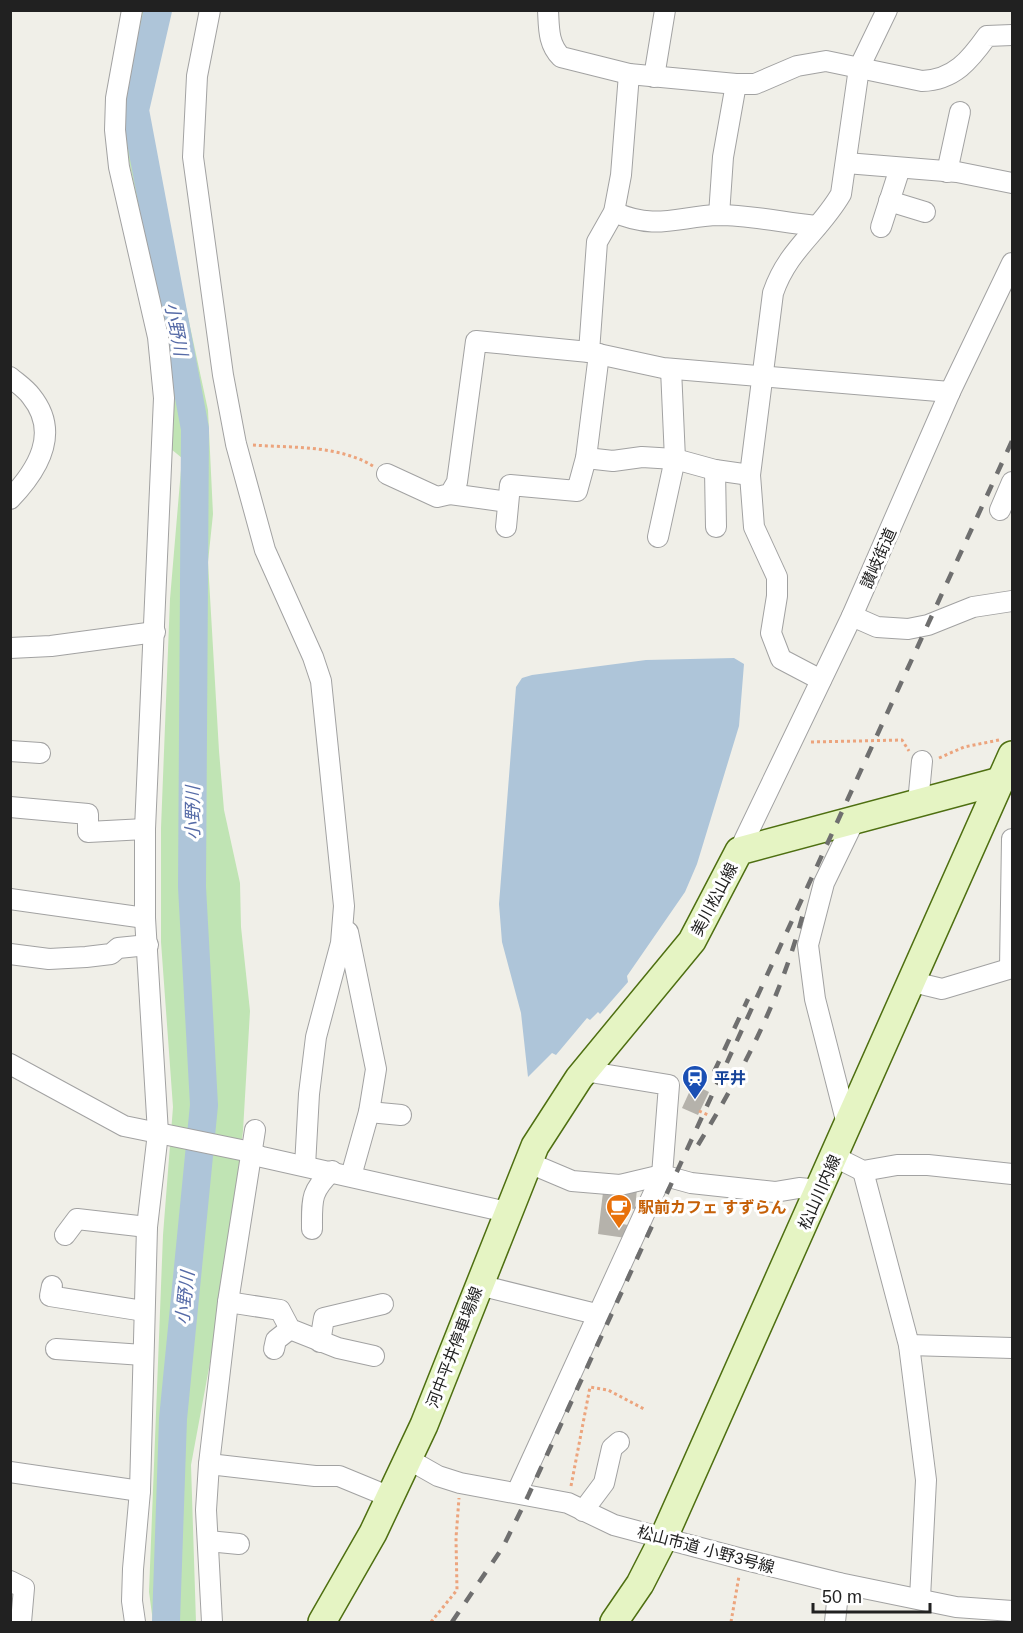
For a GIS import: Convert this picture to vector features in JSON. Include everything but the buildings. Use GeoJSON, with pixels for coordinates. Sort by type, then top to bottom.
{"type":"FeatureCollection","features":[{"type":"Feature","properties":{"kind":"main road","name":"松山川内線"},"geometry":{"type":"LineString","coordinates":[[614,1623],[640,1584],[663,1539],[1006,778],[1009,747]]}},
{"type":"Feature","properties":{"kind":"main road","name":"美川松山線"},"geometry":{"type":"LineString","coordinates":[[584,1071],[692,941],[739,851],[1006,778]]}},
{"type":"Feature","properties":{"kind":"main road","name":"河中平井停車場線"},"geometry":{"type":"LineString","coordinates":[[322,1623],[390,1497],[424,1425],[527,1162],[561,1102],[584,1071]]}},
{"type":"Feature","properties":{"kind":"street"},"geometry":{"type":"LineString","coordinates":[[132,10],[116,98],[115,130],[119,166],[152,307],[161,365],[164,433],[144,918],[148,945],[161,1133],[147,1227],[140,1491],[132,1601],[135,1623]]}},
{"type":"Feature","properties":{"kind":"street"},"geometry":{"type":"LineString","coordinates":[[210,10],[197,76],[193,157],[223,375],[236,444],[265,550],[313,657],[321,681],[344,906],[356,977],[376,1069],[369,1112],[342,1174],[318,1185],[311,1198],[312,1229]]}},
{"type":"Feature","properties":{"kind":"street"},"geometry":{"type":"LineString","coordinates":[[548,10],[553,49],[561,57],[629,74],[736,84],[755,84],[782,71],[826,61],[922,81],[937,81],[969,61],[987,36],[1012,35]]}},
{"type":"Feature","properties":{"kind":"street"},"geometry":{"type":"LineString","coordinates":[[654,77],[665,10]]}},
{"type":"Feature","properties":{"kind":"street"},"geometry":{"type":"LineString","coordinates":[[821,680],[781,659],[771,633],[777,596],[777,577],[754,527],[750,475],[773,293],[781,270],[832,210],[841,194],[859,68],[887,10]]}},
{"type":"Feature","properties":{"kind":"street"},"geometry":{"type":"LineString","coordinates":[[506,527],[510,484],[577,491],[586,458],[594,353],[597,242],[614,212],[621,175],[629,74]]}},
{"type":"Feature","properties":{"kind":"street"},"geometry":{"type":"LineString","coordinates":[[719,215],[723,157],[736,84]]}},
{"type":"Feature","properties":{"kind":"street"},"geometry":{"type":"LineString","coordinates":[[947,172],[960,112]]}},
{"type":"Feature","properties":{"kind":"street"},"geometry":{"type":"LineString","coordinates":[[846,163],[947,172],[1012,183]]}},
{"type":"Feature","properties":{"kind":"street"},"geometry":{"type":"LineString","coordinates":[[881,227],[900,168]]}},
{"type":"Feature","properties":{"kind":"street"},"geometry":{"type":"LineString","coordinates":[[889,201],[925,212]]}},
{"type":"Feature","properties":{"kind":"street"},"geometry":{"type":"LineString","coordinates":[[614,212],[630,219],[654,222],[719,215],[817,226]]}},
{"type":"Feature","properties":{"kind":"street","name":"讃岐街道"},"geometry":{"type":"LineString","coordinates":[[739,851],[852,616],[950,392],[1012,263]]}},
{"type":"Feature","properties":{"kind":"street"},"geometry":{"type":"LineString","coordinates":[[450,494],[457,482],[476,341],[594,353],[671,369],[950,392]]}},
{"type":"Feature","properties":{"kind":"street"},"geometry":{"type":"LineString","coordinates":[[658,537],[675,459],[671,369]]}},
{"type":"Feature","properties":{"kind":"street"},"geometry":{"type":"LineString","coordinates":[[10,377],[31,396],[39,409],[44,436],[37,466],[10,500]]}},
{"type":"Feature","properties":{"kind":"street"},"geometry":{"type":"LineString","coordinates":[[586,458],[613,461],[642,457],[675,459],[715,470],[750,475]]}},
{"type":"Feature","properties":{"kind":"street"},"geometry":{"type":"LineString","coordinates":[[715,470],[716,527]]}},
{"type":"Feature","properties":{"kind":"street"},"geometry":{"type":"LineString","coordinates":[[387,474],[436,497],[450,494],[508,502]]}},
{"type":"Feature","properties":{"kind":"street"},"geometry":{"type":"LineString","coordinates":[[1000,510],[1012,482]]}},
{"type":"Feature","properties":{"kind":"street"},"geometry":{"type":"LineString","coordinates":[[852,616],[877,627],[908,630],[928,626],[973,607],[1012,601]]}},
{"type":"Feature","properties":{"kind":"street"},"geometry":{"type":"LineString","coordinates":[[10,648],[51,646],[155,632]]}},
{"type":"Feature","properties":{"kind":"street"},"geometry":{"type":"LineString","coordinates":[[10,751],[40,753]]}},
{"type":"Feature","properties":{"kind":"street"},"geometry":{"type":"LineString","coordinates":[[918,803],[922,760]]}},
{"type":"Feature","properties":{"kind":"street"},"geometry":{"type":"LineString","coordinates":[[10,807],[88,814],[88,832],[146,830]]}},
{"type":"Feature","properties":{"kind":"street"},"geometry":{"type":"LineString","coordinates":[[848,1128],[815,999],[808,945],[824,883],[855,819]]}},
{"type":"Feature","properties":{"kind":"street"},"geometry":{"type":"LineString","coordinates":[[913,982],[942,989],[1011,968],[1012,839]]}},
{"type":"Feature","properties":{"kind":"street"},"geometry":{"type":"LineString","coordinates":[[10,899],[144,918]]}},
{"type":"Feature","properties":{"kind":"street"},"geometry":{"type":"LineString","coordinates":[[305,1166],[309,1094],[316,1037],[341,943],[344,906]]}},
{"type":"Feature","properties":{"kind":"street"},"geometry":{"type":"LineString","coordinates":[[10,954],[49,959],[86,957],[111,954],[118,948],[148,945]]}},
{"type":"Feature","properties":{"kind":"street"},"geometry":{"type":"LineString","coordinates":[[10,1064],[124,1126],[507,1212]]}},
{"type":"Feature","properties":{"kind":"street"},"geometry":{"type":"LineString","coordinates":[[517,1492],[600,1315],[662,1175],[669,1085],[584,1071]]}},
{"type":"Feature","properties":{"kind":"street"},"geometry":{"type":"LineString","coordinates":[[369,1112],[401,1115]]}},
{"type":"Feature","properties":{"kind":"street"},"geometry":{"type":"LineString","coordinates":[[212,1623],[208,1541],[209,1464],[248,1152],[255,1130]]}},
{"type":"Feature","properties":{"kind":"street"},"geometry":{"type":"LineString","coordinates":[[835,1157],[863,1171],[897,1165],[928,1165],[1012,1174]]}},
{"type":"Feature","properties":{"kind":"street"},"geometry":{"type":"LineString","coordinates":[[527,1162],[572,1181],[620,1185],[662,1175],[691,1183],[775,1192],[799,1188],[820,1190]]}},
{"type":"Feature","properties":{"kind":"street"},"geometry":{"type":"LineString","coordinates":[[863,1171],[909,1345],[926,1480],[920,1598]]}},
{"type":"Feature","properties":{"kind":"street"},"geometry":{"type":"LineString","coordinates":[[65,1235],[78,1219],[147,1227]]}},
{"type":"Feature","properties":{"kind":"street"},"geometry":{"type":"LineString","coordinates":[[478,1285],[600,1315]]}},
{"type":"Feature","properties":{"kind":"street"},"geometry":{"type":"LineString","coordinates":[[52,1287],[50,1296],[144,1311]]}},
{"type":"Feature","properties":{"kind":"street"},"geometry":{"type":"LineString","coordinates":[[228,1302],[280,1310],[290,1329],[320,1342],[375,1356]]}},
{"type":"Feature","properties":{"kind":"street"},"geometry":{"type":"LineString","coordinates":[[320,1342],[324,1318],[383,1304]]}},
{"type":"Feature","properties":{"kind":"street"},"geometry":{"type":"LineString","coordinates":[[274,1349],[276,1340],[290,1329]]}},
{"type":"Feature","properties":{"kind":"street"},"geometry":{"type":"LineString","coordinates":[[909,1345],[1012,1348]]}},
{"type":"Feature","properties":{"kind":"street"},"geometry":{"type":"LineString","coordinates":[[56,1349],[143,1355]]}},
{"type":"Feature","properties":{"kind":"street"},"geometry":{"type":"LineString","coordinates":[[576,1507],[604,1483],[612,1448],[619,1442]]}},
{"type":"Feature","properties":{"kind":"street","name":"松山市道 小野3号線"},"geometry":{"type":"LineString","coordinates":[[408,1459],[438,1476],[460,1483],[517,1492],[576,1507],[614,1525],[742,1559],[839,1583],[920,1598],[955,1615],[1012,1611]]}},
{"type":"Feature","properties":{"kind":"street"},"geometry":{"type":"LineString","coordinates":[[209,1464],[315,1476],[339,1476],[390,1497]]}},
{"type":"Feature","properties":{"kind":"street"},"geometry":{"type":"LineString","coordinates":[[10,1472],[140,1491]]}},
{"type":"Feature","properties":{"kind":"street"},"geometry":{"type":"LineString","coordinates":[[208,1541],[239,1544]]}},
{"type":"Feature","properties":{"kind":"street"},"geometry":{"type":"LineString","coordinates":[[10,1581],[24,1588],[21,1623]]}},
{"type":"Feature","properties":{"kind":"street"},"geometry":{"type":"LineString","coordinates":[[835,1623],[839,1583]]}},
{"type":"Feature","properties":{"kind":"path"},"geometry":{"type":"LineString","coordinates":[[236,444],[338,452],[361,459],[387,474]]}},
{"type":"Feature","properties":{"kind":"path"},"geometry":{"type":"LineString","coordinates":[[791,742],[902,740],[911,754],[922,760],[936,759],[980,743],[1009,747]]}},
{"type":"Feature","properties":{"kind":"path"},"geometry":{"type":"LineString","coordinates":[[699,1111],[708,1115]]}},
{"type":"Feature","properties":{"kind":"path"},"geometry":{"type":"LineString","coordinates":[[576,1507],[590,1387],[608,1390],[645,1410]]}},
{"type":"Feature","properties":{"kind":"path"},"geometry":{"type":"LineString","coordinates":[[431,1623],[457,1590],[456,1538],[460,1483]]}},
{"type":"Feature","properties":{"kind":"path"},"geometry":{"type":"LineString","coordinates":[[731,1623],[742,1559]]}},
{"type":"Feature","properties":{"kind":"green space"},"geometry":{"type":"Polygon","coordinates":[[[141,11],[166,11],[149,88],[144,129],[151,171],[171,238],[208,410],[213,514],[208,562],[219,751],[224,810],[240,883],[241,927],[250,1011],[243,1131],[224,1287],[191,1465],[196,1622],[153,1622],[149,1592],[163,1235],[173,1107],[161,942],[161,828],[170,599],[182,458],[171,449],[174,397],[169,349],[125,142],[130,75],[141,11]]]}},
{"type":"Feature","properties":{"kind":"water"},"geometry":{"type":"Polygon","coordinates":[[[734,658],[744,664],[739,726],[697,864],[685,892],[627,976],[628,982],[600,1014],[598,1012],[590,1020],[587,1018],[556,1055],[552,1053],[528,1077],[521,1013],[502,942],[499,904],[516,687],[522,678],[532,675],[646,660],[734,658]]]}},
{"type":"Feature","properties":{"kind":"waterway","name":"小野川"},"geometry":{"type":"LineString","coordinates":[[158,10],[135,110],[195,429],[192,887],[204,1105],[173,1419],[166,1622]]}},
{"type":"Feature","properties":{"kind":"railway"},"geometry":{"type":"LineString","coordinates":[[452,1622],[503,1547],[529,1494],[1012,441]]}},
{"type":"Feature","properties":{"kind":"railway"},"geometry":{"type":"LineString","coordinates":[[698,1145],[731,1089],[772,1005],[803,914]]}},
{"type":"Feature","properties":{"kind":"railway"},"geometry":{"type":"LineString","coordinates":[[714,1072],[748,999]]}},
{"type":"Feature","properties":{"kind":"place","name":"平井"},"geometry":{"type":"Point","coordinates":[695,1101]}},
{"type":"Feature","properties":{"kind":"place","name":"駅前カフェ すずらん"},"geometry":{"type":"Point","coordinates":[619,1230]}}]}
